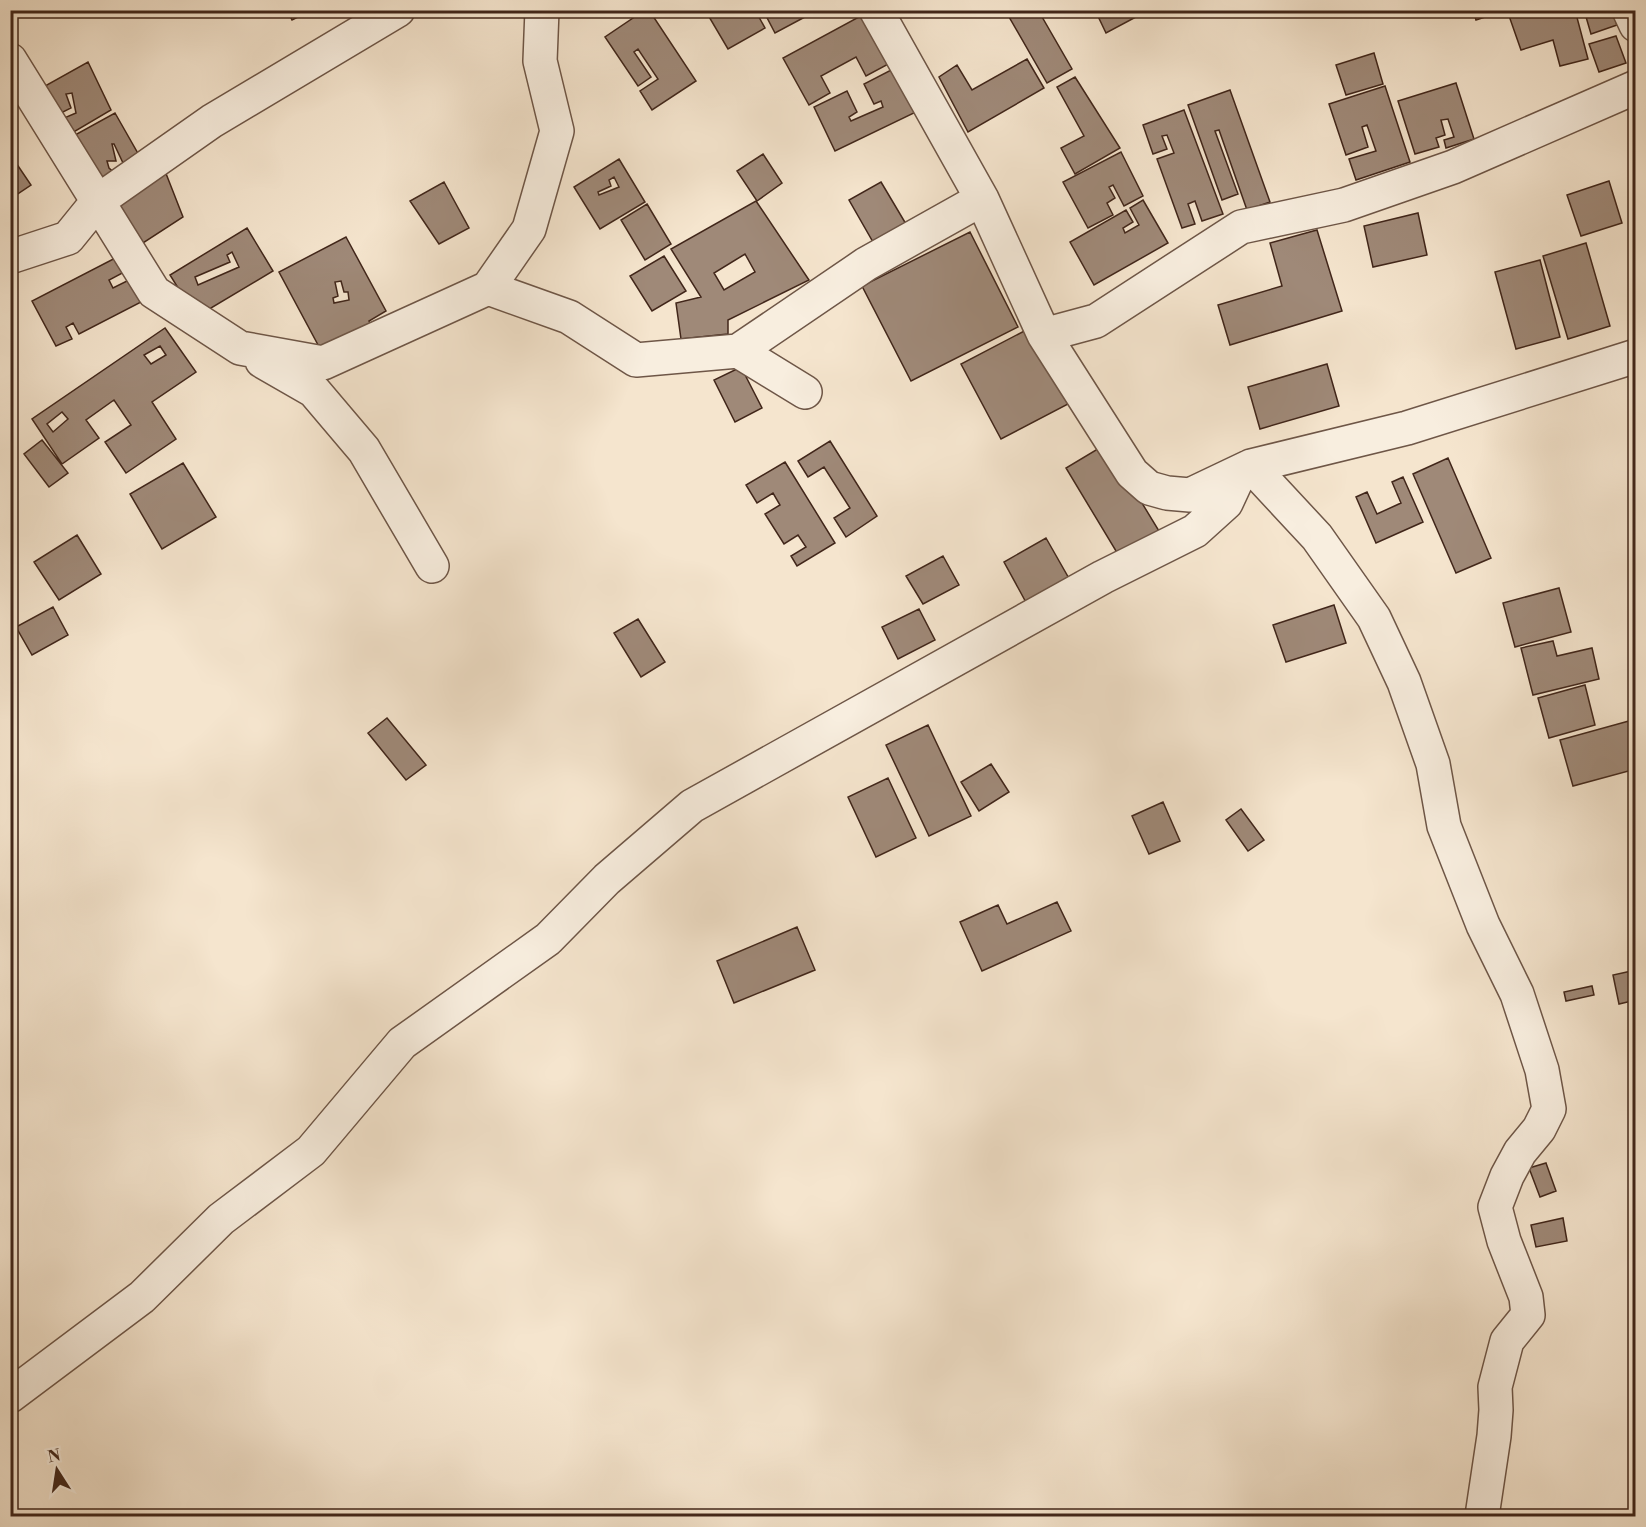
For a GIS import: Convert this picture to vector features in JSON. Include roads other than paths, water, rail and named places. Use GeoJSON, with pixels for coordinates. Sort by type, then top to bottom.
{"type":"FeatureCollection","features":[{"type":"Feature","properties":{"kind":"street"},"geometry":{"type":"LineString","coordinates":[[10,257],[68,238],[98,201],[213,121],[399,10]]}},
{"type":"Feature","properties":{"kind":"street"},"geometry":{"type":"LineString","coordinates":[[240,348],[323,363],[488,288],[529,229],[557,131],[540,61],[542,10]]}},
{"type":"Feature","properties":{"kind":"street"},"geometry":{"type":"LineString","coordinates":[[876,10],[982,199],[1044,335],[1132,473],[1149,488],[1167,493],[1190,495],[1251,466],[1407,428],[1635,356]]}},
{"type":"Feature","properties":{"kind":"street"},"geometry":{"type":"LineString","coordinates":[[1629,10],[1635,25]]}},
{"type":"Feature","properties":{"kind":"street"},"geometry":{"type":"LineString","coordinates":[[10,60],[154,292],[240,348],[314,391],[364,450],[432,566]]}},
{"type":"Feature","properties":{"kind":"street"},"geometry":{"type":"LineString","coordinates":[[1044,335],[1096,321],[1241,227],[1344,206],[1453,167],[1635,87]]}},
{"type":"Feature","properties":{"kind":"street"},"geometry":{"type":"LineString","coordinates":[[488,288],[569,317],[636,360],[738,351],[866,264],[982,199]]}},
{"type":"Feature","properties":{"kind":"street"},"geometry":{"type":"LineString","coordinates":[[738,351],[805,392]]}},
{"type":"Feature","properties":{"kind":"street"},"geometry":{"type":"LineString","coordinates":[[10,1396],[142,1297],[221,1219],[311,1151],[402,1043],[548,939],[608,879],[692,806],[1103,577],[1195,531],[1226,503],[1239,475],[1251,466]]}},
{"type":"Feature","properties":{"kind":"street"},"geometry":{"type":"LineString","coordinates":[[1251,466],[1317,537],[1374,618],[1404,682],[1433,764],[1444,826],[1483,925],[1517,994],[1542,1070],[1549,1109],[1539,1129],[1520,1152],[1507,1176],[1495,1207],[1504,1241],[1526,1297],[1528,1315],[1507,1341],[1495,1387],[1494,1436],[1482,1516]]}}]}
